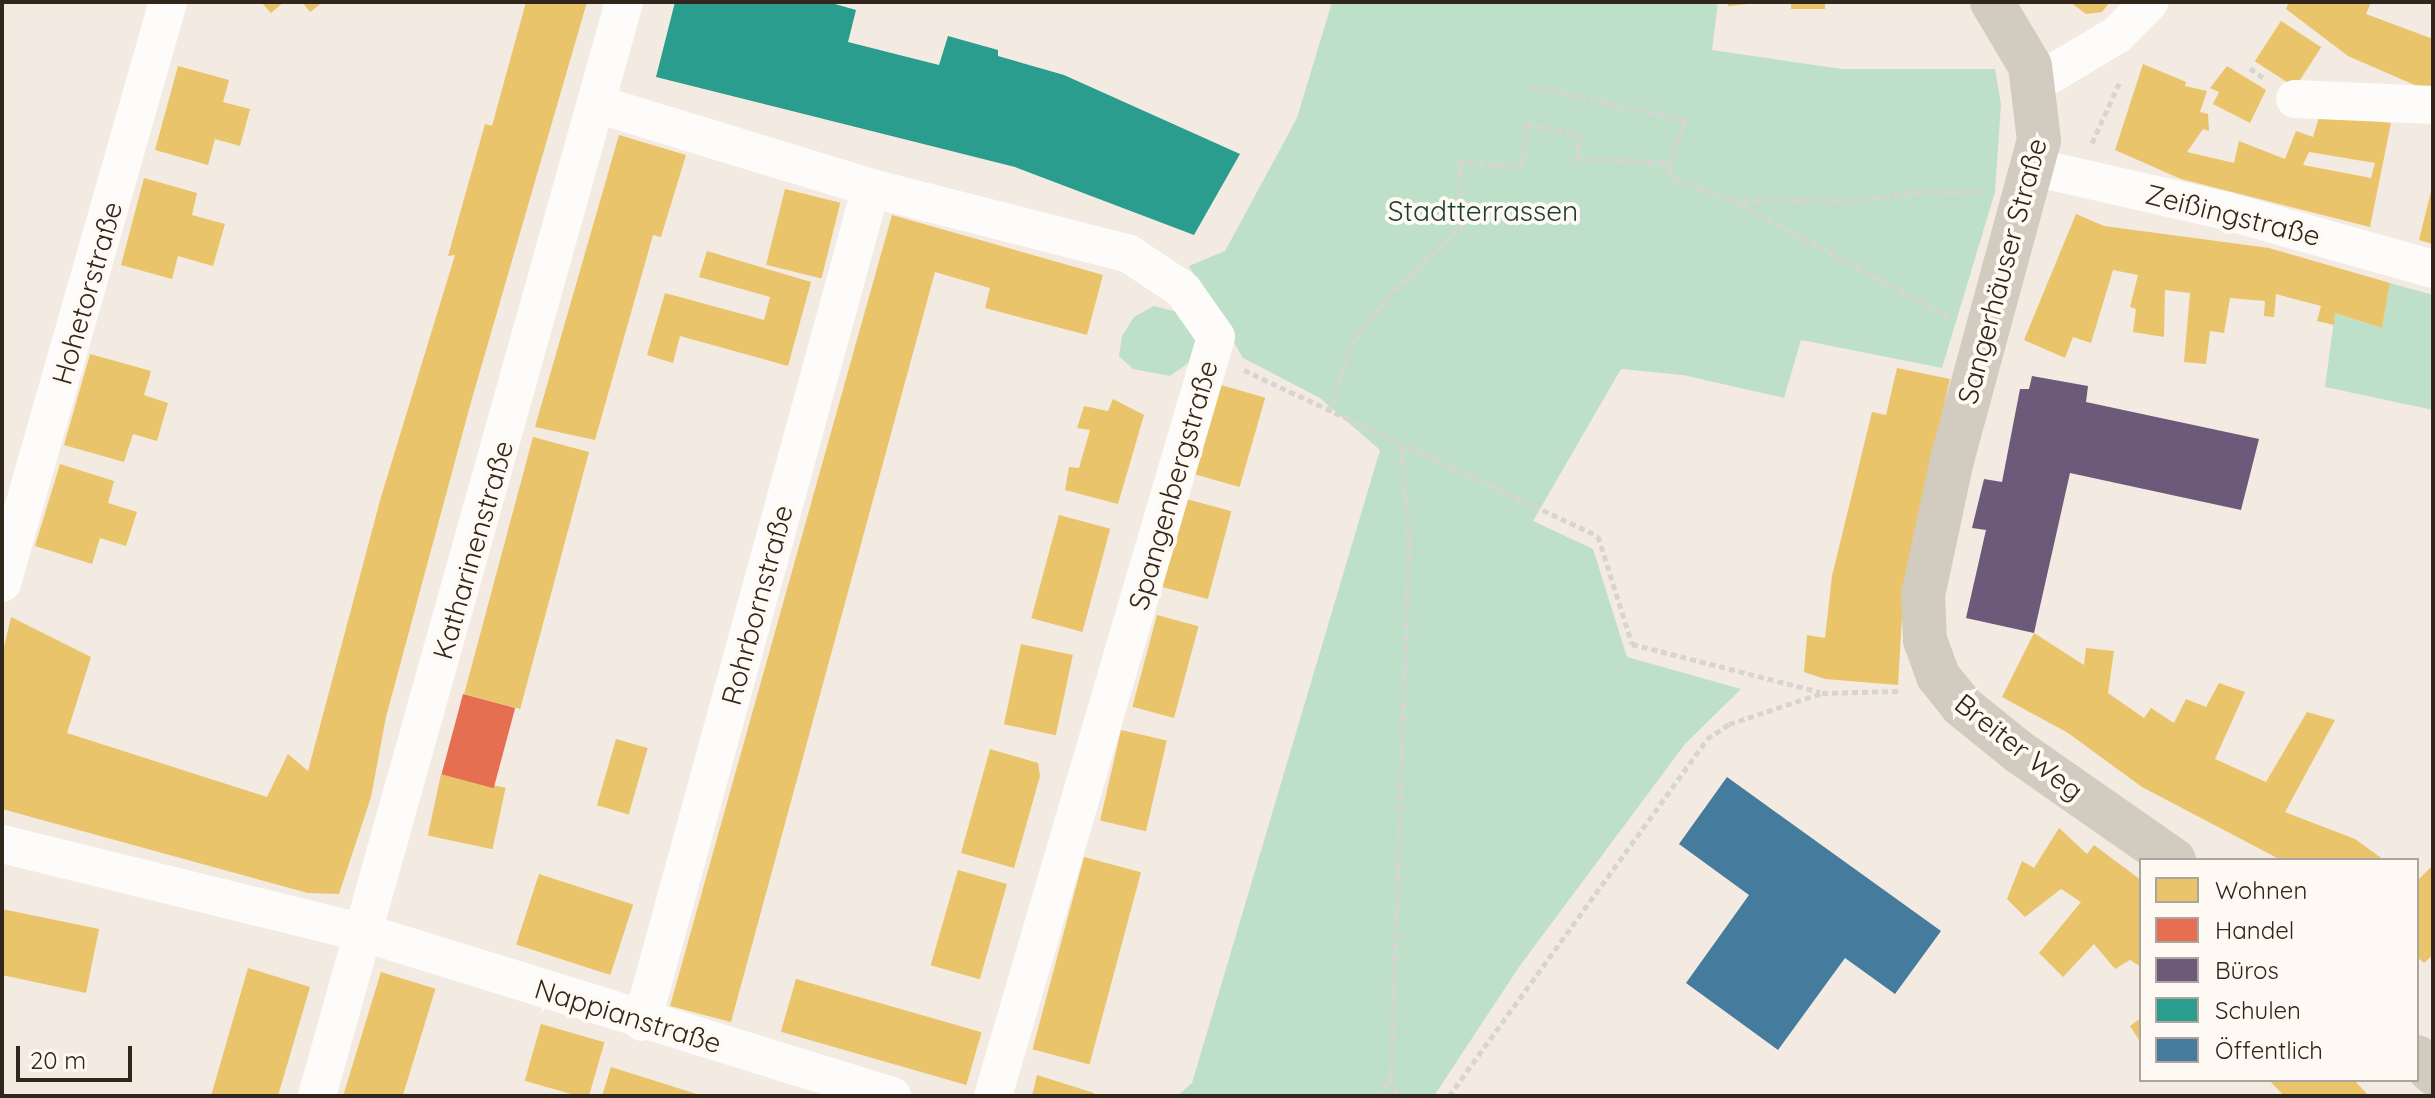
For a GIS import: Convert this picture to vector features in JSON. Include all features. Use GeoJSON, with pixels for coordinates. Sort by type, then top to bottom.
{"type":"FeatureCollection","features":[{"type":"Feature","properties":{"kind":"main road"},"geometry":{"type":"LineString","coordinates":[[1992,2],[2022,44],[2035,84]]}},
{"type":"Feature","properties":{"kind":"main road","name":"Sangerhäuser Straße"},"geometry":{"type":"LineString","coordinates":[[1923,595],[1995,297],[2033,167],[2040,129],[2035,84]]}},
{"type":"Feature","properties":{"kind":"main road","name":"Breiter Weg"},"geometry":{"type":"LineString","coordinates":[[1923,595],[1925,640],[1938,676],[1992,731],[2171,858]]}},
{"type":"Feature","properties":{"kind":"street","name":"Hohetorstraße"},"geometry":{"type":"LineString","coordinates":[[2,583],[168,2]]}},
{"type":"Feature","properties":{"kind":"street","name":"Katharinenstraße"},"geometry":{"type":"LineString","coordinates":[[317,1096],[624,2]]}},
{"type":"Feature","properties":{"kind":"street"},"geometry":{"type":"LineString","coordinates":[[2035,84],[2118,34],[2149,2]]}},
{"type":"Feature","properties":{"kind":"street"},"geometry":{"type":"LineString","coordinates":[[2295,99],[2433,105]]}},
{"type":"Feature","properties":{"kind":"street","name":"Spangenbergstraße"},"geometry":{"type":"LineString","coordinates":[[597,104],[871,188],[1129,254],[1183,290],[1216,337],[993,1096]]}},
{"type":"Feature","properties":{"kind":"street","name":"Zeißingstraße"},"geometry":{"type":"LineString","coordinates":[[2033,167],[2223,210],[2433,269]]}},
{"type":"Feature","properties":{"kind":"street","name":"Rohrbornstraße"},"geometry":{"type":"LineString","coordinates":[[642,1022],[871,188]]}},
{"type":"Feature","properties":{"kind":"street","name":"Nappianstraße"},"geometry":{"type":"LineString","coordinates":[[2,844],[365,933],[642,1022],[892,1096]]}},
{"type":"Feature","properties":{"kind":"path"},"geometry":{"type":"LineString","coordinates":[[1531,86],[1685,120],[1668,170]]}},
{"type":"Feature","properties":{"kind":"path"},"geometry":{"type":"LineString","coordinates":[[1329,412],[1351,345],[1387,297],[1463,225],[1459,162],[1521,167],[1527,124],[1578,134],[1577,159],[1645,159],[1661,162],[1677,180],[1732,200],[1951,318],[1960,286],[1995,297]]}},
{"type":"Feature","properties":{"kind":"path"},"geometry":{"type":"LineString","coordinates":[[1732,200],[1854,201],[1914,192],[1987,192],[1983,205]]}},
{"type":"Feature","properties":{"kind":"path"},"geometry":{"type":"LineString","coordinates":[[1216,337],[1234,365],[1598,536],[1632,644],[1822,693],[1904,692],[1938,676]]}},
{"type":"Feature","properties":{"kind":"path"},"geometry":{"type":"LineString","coordinates":[[1398,1096],[1391,1079],[1409,557],[1401,443]]}},
{"type":"Feature","properties":{"kind":"path"},"geometry":{"type":"LineString","coordinates":[[1449,1096],[1707,739],[1729,724],[1822,693]]}},
{"type":"Feature","properties":{"kind":"path"},"geometry":{"type":"LineString","coordinates":[[1377,1096],[1391,1079]]}},
{"type":"Feature","properties":{"kind":"green space","name":"Stadtterrassen"},"geometry":{"type":"Polygon","coordinates":[[[1332,2],[1718,2],[1712,50],[1842,69],[1995,69],[2001,104],[1995,192],[1942,368],[1801,340],[1784,398],[1683,375],[1621,369],[1533,521],[1593,549],[1627,657],[1741,689],[1685,744],[1519,967],[1434,1096],[1177,1096],[1192,1083],[1380,450],[1320,398],[1243,358],[1189,266],[1225,251],[1297,118],[1332,2]]]}},
{"type":"Feature","properties":{"kind":"green space"},"geometry":{"type":"Polygon","coordinates":[[[2390,283],[2433,295],[2433,410],[2325,387],[2335,313],[2382,328],[2390,283]]]}},
{"type":"Feature","properties":{"kind":"green space"},"geometry":{"type":"Polygon","coordinates":[[[1154,306],[1181,313],[1197,339],[1191,361],[1170,376],[1133,369],[1119,356],[1122,336],[1134,317],[1154,306]]]}},
{"type":"Feature","properties":{"kind":"building: Wohnen"},"geometry":{"type":"Polygon","coordinates":[[[261,2],[284,2],[271,13],[261,2]]]}},
{"type":"Feature","properties":{"kind":"building: Wohnen"},"geometry":{"type":"Polygon","coordinates":[[[302,2],[323,2],[310,12],[302,2]]]}},
{"type":"Feature","properties":{"kind":"building: Wohnen"},"geometry":{"type":"Polygon","coordinates":[[[526,2],[587,2],[471,402],[386,717],[371,797],[339,894],[308,893],[2,809],[2,656],[11,617],[91,657],[67,733],[267,797],[288,754],[308,771],[381,497],[455,255],[448,256],[485,124],[492,126],[526,2]]]}},
{"type":"Feature","properties":{"kind":"building: Wohnen"},"geometry":{"type":"Polygon","coordinates":[[[1728,2],[1768,2],[1728,6],[1728,2]]]}},
{"type":"Feature","properties":{"kind":"building: Wohnen"},"geometry":{"type":"Polygon","coordinates":[[[1791,2],[1825,2],[1825,9],[1791,9],[1791,2]]]}},
{"type":"Feature","properties":{"kind":"building: Wohnen"},"geometry":{"type":"Polygon","coordinates":[[[2070,2],[2110,2],[2102,12],[2086,14],[2070,2]]]}},
{"type":"Feature","properties":{"kind":"building: Wohnen"},"geometry":{"type":"Polygon","coordinates":[[[2289,2],[2371,2],[2366,14],[2433,39],[2433,93],[2348,56],[2286,9],[2289,2]]]}},
{"type":"Feature","properties":{"kind":"building: Wohnen"},"geometry":{"type":"Polygon","coordinates":[[[2281,21],[2321,47],[2295,87],[2255,61],[2281,21]]]}},
{"type":"Feature","properties":{"kind":"building: Wohnen"},"geometry":{"type":"Polygon","coordinates":[[[2143,64],[2186,82],[2185,86],[2207,91],[2200,112],[2208,114],[2209,131],[2203,129],[2187,152],[2234,163],[2239,141],[2285,159],[2296,131],[2313,137],[2320,114],[2391,123],[2370,227],[2181,179],[2115,150],[2143,64]],[[2309,152],[2303,165],[2371,178],[2375,163],[2309,152]]]}},
{"type":"Feature","properties":{"kind":"building: Wohnen"},"geometry":{"type":"Polygon","coordinates":[[[178,66],[229,80],[223,102],[250,109],[240,146],[215,139],[208,165],[155,150],[178,66]]]}},
{"type":"Feature","properties":{"kind":"building: Wohnen"},"geometry":{"type":"Polygon","coordinates":[[[2227,66],[2266,90],[2250,123],[2213,104],[2219,92],[2210,88],[2227,66]]]}},
{"type":"Feature","properties":{"kind":"building: Wohnen"},"geometry":{"type":"Polygon","coordinates":[[[619,135],[686,155],[661,237],[653,235],[595,440],[535,427],[619,135]]]}},
{"type":"Feature","properties":{"kind":"building: Wohnen"},"geometry":{"type":"Polygon","coordinates":[[[144,178],[197,193],[192,215],[225,224],[213,266],[178,256],[172,279],[121,265],[144,178]]]}},
{"type":"Feature","properties":{"kind":"building: Wohnen"},"geometry":{"type":"Polygon","coordinates":[[[2433,183],[2433,244],[2419,240],[2433,183]]]}},
{"type":"Feature","properties":{"kind":"building: Wohnen"},"geometry":{"type":"Polygon","coordinates":[[[785,189],[840,203],[821,278],[766,265],[785,189]]]}},
{"type":"Feature","properties":{"kind":"building: Wohnen"},"geometry":{"type":"Polygon","coordinates":[[[2076,214],[2104,226],[2269,248],[2390,283],[2382,328],[2335,313],[2334,325],[2317,321],[2321,306],[2276,294],[2274,317],[2264,316],[2265,301],[2230,298],[2224,333],[2210,331],[2206,364],[2184,362],[2190,293],[2165,290],[2164,337],[2133,332],[2136,309],[2130,307],[2138,275],[2113,270],[2091,343],[2073,337],[2065,358],[2024,340],[2076,214]]]}},
{"type":"Feature","properties":{"kind":"building: Wohnen"},"geometry":{"type":"Polygon","coordinates":[[[892,215],[1103,275],[1087,335],[985,308],[990,288],[935,272],[731,1022],[670,1006],[892,215]]]}},
{"type":"Feature","properties":{"kind":"building: Wohnen"},"geometry":{"type":"Polygon","coordinates":[[[707,251],[811,282],[788,366],[680,336],[673,363],[647,355],[665,293],[764,320],[770,297],[699,277],[707,251]]]}},
{"type":"Feature","properties":{"kind":"building: Wohnen"},"geometry":{"type":"Polygon","coordinates":[[[90,354],[151,371],[144,395],[168,403],[157,441],[133,434],[124,462],[64,445],[90,354]]]}},
{"type":"Feature","properties":{"kind":"building: Wohnen"},"geometry":{"type":"Polygon","coordinates":[[[1897,368],[1950,379],[1904,582],[1898,685],[1825,679],[1804,672],[1807,635],[1825,638],[1832,576],[1872,412],[1886,415],[1897,368]]]}},
{"type":"Feature","properties":{"kind":"building: Wohnen"},"geometry":{"type":"Polygon","coordinates":[[[1221,385],[1265,398],[1240,487],[1195,474],[1221,385]]]}},
{"type":"Feature","properties":{"kind":"building: Wohnen"},"geometry":{"type":"Polygon","coordinates":[[[1113,399],[1144,415],[1118,504],[1065,490],[1069,467],[1079,468],[1090,430],[1077,428],[1084,406],[1108,411],[1113,399]]]}},
{"type":"Feature","properties":{"kind":"building: Wohnen"},"geometry":{"type":"Polygon","coordinates":[[[533,437],[589,452],[520,709],[464,694],[533,437]]]}},
{"type":"Feature","properties":{"kind":"building: Wohnen"},"geometry":{"type":"Polygon","coordinates":[[[60,464],[114,481],[108,503],[137,512],[126,546],[100,538],[92,564],[35,546],[60,464]]]}},
{"type":"Feature","properties":{"kind":"building: Wohnen"},"geometry":{"type":"Polygon","coordinates":[[[1186,499],[1231,511],[1208,599],[1162,587],[1186,499]]]}},
{"type":"Feature","properties":{"kind":"building: Wohnen"},"geometry":{"type":"Polygon","coordinates":[[[1059,515],[1110,529],[1083,632],[1031,618],[1059,515]]]}},
{"type":"Feature","properties":{"kind":"building: Wohnen"},"geometry":{"type":"Polygon","coordinates":[[[1157,615],[1199,626],[1174,718],[1132,707],[1157,615]]]}},
{"type":"Feature","properties":{"kind":"building: Wohnen"},"geometry":{"type":"Polygon","coordinates":[[[2034,633],[2084,665],[2086,648],[2114,651],[2108,693],[2144,718],[2151,708],[2174,723],[2186,699],[2206,707],[2219,683],[2245,692],[2215,759],[2266,782],[2307,712],[2335,720],[2285,812],[2355,839],[2381,858],[2277,858],[2142,787],[2068,733],[2002,697],[2034,633]]]}},
{"type":"Feature","properties":{"kind":"building: Wohnen"},"geometry":{"type":"Polygon","coordinates":[[[1021,644],[1073,655],[1056,735],[1004,724],[1021,644]]]}},
{"type":"Feature","properties":{"kind":"building: Wohnen"},"geometry":{"type":"Polygon","coordinates":[[[1121,730],[1167,741],[1146,831],[1100,821],[1121,730]]]}},
{"type":"Feature","properties":{"kind":"building: Wohnen"},"geometry":{"type":"Polygon","coordinates":[[[616,739],[648,748],[629,814],[597,805],[616,739]]]}},
{"type":"Feature","properties":{"kind":"building: Wohnen"},"geometry":{"type":"Polygon","coordinates":[[[990,749],[1038,763],[1040,776],[1014,868],[961,853],[990,749]]]}},
{"type":"Feature","properties":{"kind":"building: Wohnen"},"geometry":{"type":"Polygon","coordinates":[[[441,774],[506,788],[492,849],[428,836],[441,774]]]}},
{"type":"Feature","properties":{"kind":"building: Wohnen"},"geometry":{"type":"Polygon","coordinates":[[[2059,828],[2087,854],[2094,845],[2139,879],[2139,966],[2130,960],[2115,969],[2094,944],[2063,977],[2039,953],[2081,902],[2061,889],[2025,917],[2007,899],[2022,861],[2034,868],[2059,828]]]}},
{"type":"Feature","properties":{"kind":"building: Wohnen"},"geometry":{"type":"Polygon","coordinates":[[[1084,857],[1141,872],[1089,1064],[1032,1049],[1084,857]]]}},
{"type":"Feature","properties":{"kind":"building: Wohnen"},"geometry":{"type":"Polygon","coordinates":[[[2433,865],[2433,955],[2424,963],[2419,959],[2419,879],[2433,865]]]}},
{"type":"Feature","properties":{"kind":"building: Wohnen"},"geometry":{"type":"Polygon","coordinates":[[[958,870],[1007,884],[980,979],[931,965],[958,870]]]}},
{"type":"Feature","properties":{"kind":"building: Wohnen"},"geometry":{"type":"Polygon","coordinates":[[[539,874],[633,905],[610,975],[516,944],[539,874]]]}},
{"type":"Feature","properties":{"kind":"building: Wohnen"},"geometry":{"type":"Polygon","coordinates":[[[2,909],[99,929],[86,993],[2,975],[2,909]]]}},
{"type":"Feature","properties":{"kind":"building: Wohnen"},"geometry":{"type":"Polygon","coordinates":[[[248,968],[310,987],[278,1096],[211,1096],[248,968]]]}},
{"type":"Feature","properties":{"kind":"building: Wohnen"},"geometry":{"type":"Polygon","coordinates":[[[381,972],[436,989],[403,1096],[343,1095],[381,972]]]}},
{"type":"Feature","properties":{"kind":"building: Wohnen"},"geometry":{"type":"Polygon","coordinates":[[[796,979],[982,1032],[966,1085],[781,1032],[796,979]]]}},
{"type":"Feature","properties":{"kind":"building: Wohnen"},"geometry":{"type":"Polygon","coordinates":[[[2139,1019],[2139,1040],[2130,1026],[2139,1019]]]}},
{"type":"Feature","properties":{"kind":"building: Wohnen"},"geometry":{"type":"Polygon","coordinates":[[[541,1024],[604,1042],[589,1096],[578,1096],[525,1081],[541,1024]]]}},
{"type":"Feature","properties":{"kind":"building: Wohnen"},"geometry":{"type":"Polygon","coordinates":[[[611,1067],[700,1095],[700,1096],[602,1096],[611,1067]]]}},
{"type":"Feature","properties":{"kind":"building: Wohnen"},"geometry":{"type":"Polygon","coordinates":[[[1037,1075],[1094,1093],[1093,1096],[1032,1096],[1037,1075]]]}},
{"type":"Feature","properties":{"kind":"building: Wohnen"},"geometry":{"type":"Polygon","coordinates":[[[2271,1082],[2356,1082],[2369,1096],[2284,1096],[2271,1082]]]}},
{"type":"Feature","properties":{"kind":"building: Handel"},"geometry":{"type":"Polygon","coordinates":[[[463,694],[515,708],[494,788],[442,774],[463,694]]]}},
{"type":"Feature","properties":{"kind":"building: Büros"},"geometry":{"type":"Polygon","coordinates":[[[2032,376],[2088,386],[2086,402],[2259,439],[2241,510],[2070,473],[2034,633],[1966,618],[1986,530],[1972,528],[1984,479],[2002,482],[2020,389],[2029,389],[2032,376]]]}},
{"type":"Feature","properties":{"kind":"building: Schulen"},"geometry":{"type":"Polygon","coordinates":[[[675,2],[828,2],[856,10],[848,42],[939,65],[948,36],[998,50],[998,56],[1064,75],[1240,154],[1194,235],[1015,167],[656,77],[675,2]]]}},
{"type":"Feature","properties":{"kind":"building: Öffentlich"},"geometry":{"type":"Polygon","coordinates":[[[1727,777],[1941,931],[1895,994],[1845,958],[1778,1050],[1686,983],[1749,895],[1679,844],[1727,777]]]}}]}
